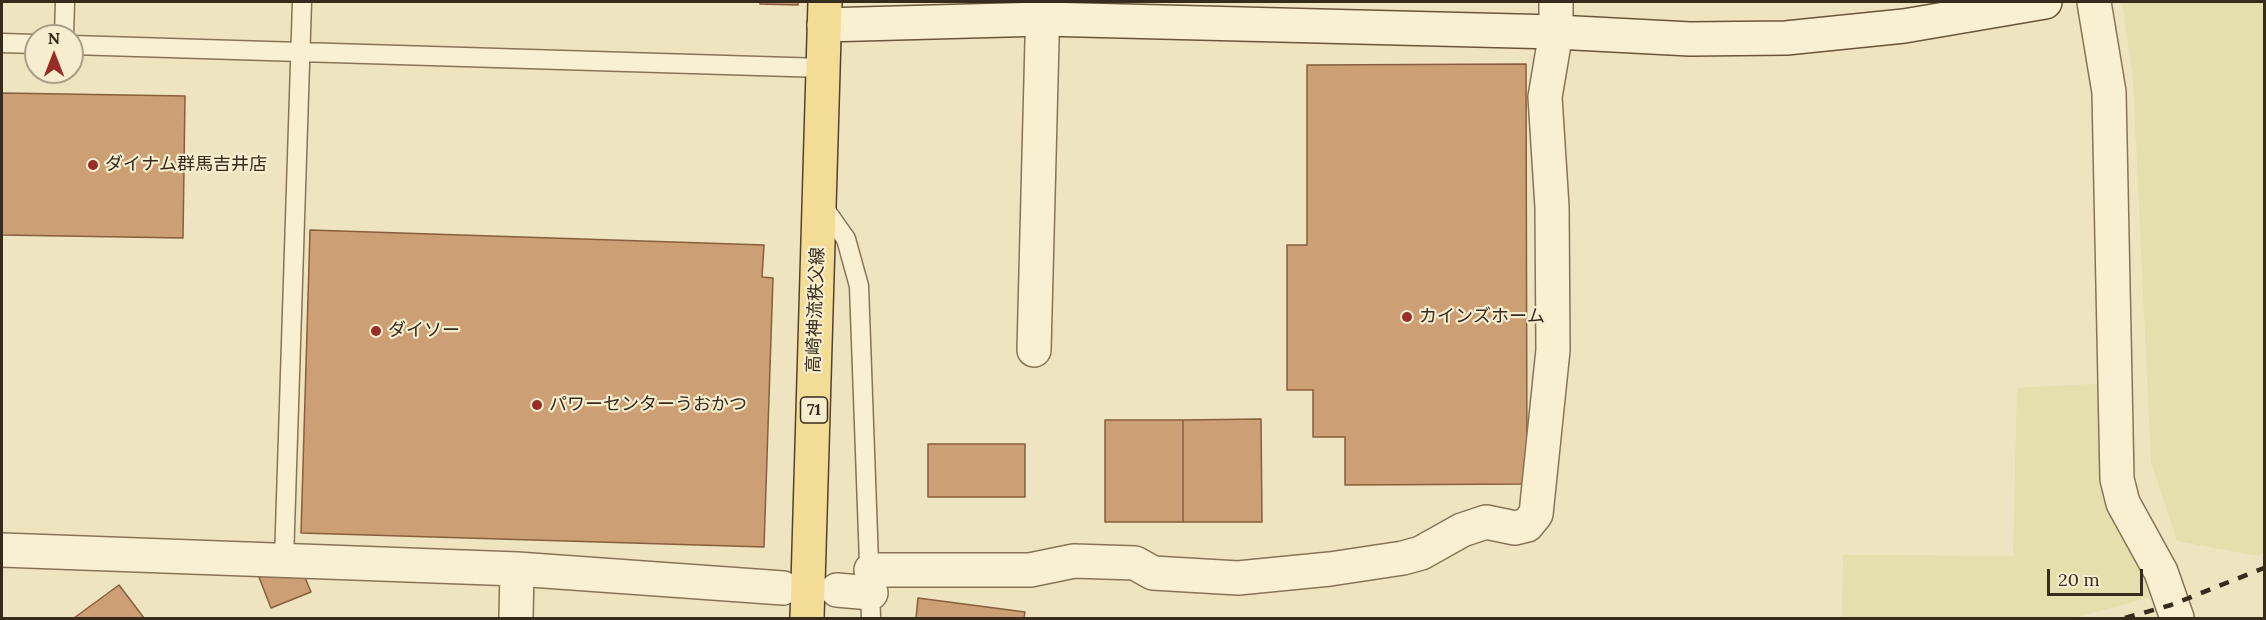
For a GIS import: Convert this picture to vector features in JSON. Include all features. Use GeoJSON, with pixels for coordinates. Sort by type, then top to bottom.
{"type":"FeatureCollection","features":[{"type":"Feature","properties":{"kind":"main road","name":"高崎神流秩父線"},"geometry":{"type":"LineString","coordinates":[[807,618],[824,13]]}},
{"type":"Feature","properties":{"kind":"street"},"geometry":{"type":"LineString","coordinates":[[824,13],[1043,10],[1556,17],[1690,39],[1786,38],[1904,26],[2045,2]]}},
{"type":"Feature","properties":{"kind":"street"},"geometry":{"type":"LineString","coordinates":[[2094,2],[2109,92],[2117,479],[2123,503],[2161,572],[2177,618]]}},
{"type":"Feature","properties":{"kind":"street"},"geometry":{"type":"LineString","coordinates":[[1034,350],[1043,10]]}},
{"type":"Feature","properties":{"kind":"street"},"geometry":{"type":"LineString","coordinates":[[837,590],[871,594],[1030,570],[1074,561],[1135,563],[1153,573],[1238,578],[1330,569],[1403,558],[1421,553],[1462,530],[1486,522],[1515,528],[1527,525],[1536,514],[1553,350],[1552,207],[1545,97],[1556,17]]}},
{"type":"Feature","properties":{"kind":"street"},"geometry":{"type":"LineString","coordinates":[[2,550],[517,569],[783,588]]}},
{"type":"Feature","properties":{"kind":"street"},"geometry":{"type":"LineString","coordinates":[[516,618],[517,569]]}},
{"type":"Feature","properties":{"kind":"lane"},"geometry":{"type":"LineString","coordinates":[[64,24],[65,2]]}},
{"type":"Feature","properties":{"kind":"lane"},"geometry":{"type":"LineString","coordinates":[[284,560],[302,2]]}},
{"type":"Feature","properties":{"kind":"lane"},"geometry":{"type":"LineString","coordinates":[[2,43],[24,44]]}},
{"type":"Feature","properties":{"kind":"lane"},"geometry":{"type":"LineString","coordinates":[[84,45],[823,68]]}},
{"type":"Feature","properties":{"kind":"lane"},"geometry":{"type":"LineString","coordinates":[[820,201],[846,239],[859,286],[871,594]]}},
{"type":"Feature","properties":{"kind":"shaded area"},"geometry":{"type":"Polygon","coordinates":[[[2122,2],[2264,2],[2264,552],[2258,556],[2177,541],[2151,462],[2133,78],[2122,2]]]}},
{"type":"Feature","properties":{"kind":"shaded area"},"geometry":{"type":"Polygon","coordinates":[[[2110,383],[2154,596],[2075,618],[1842,618],[1843,555],[2013,556],[2017,388],[2110,383]]]}},
{"type":"Feature","properties":{"kind":"building"},"geometry":{"type":"Polygon","coordinates":[[[760,2],[798,2],[798,5],[760,4],[760,2]]]}},
{"type":"Feature","properties":{"kind":"building","name":"カインズホーム"},"geometry":{"type":"Polygon","coordinates":[[[1526,64],[1527,484],[1345,485],[1345,437],[1313,437],[1313,390],[1287,390],[1287,245],[1307,245],[1307,65],[1526,64]]]}},
{"type":"Feature","properties":{"kind":"building","name":"ダイナム群馬吉井店"},"geometry":{"type":"Polygon","coordinates":[[[2,93],[185,96],[183,238],[2,235],[2,93]]]}},
{"type":"Feature","properties":{"kind":"building","name":"パワーセンターうおかつ"},"geometry":{"type":"Polygon","coordinates":[[[310,230],[764,245],[762,277],[773,278],[764,547],[301,533],[310,230]]]}},
{"type":"Feature","properties":{"kind":"building"},"geometry":{"type":"Polygon","coordinates":[[[1261,419],[1262,522],[1183,522],[1183,420],[1261,419]]]}},
{"type":"Feature","properties":{"kind":"building"},"geometry":{"type":"Polygon","coordinates":[[[1105,420],[1183,420],[1183,522],[1105,522],[1105,420]]]}},
{"type":"Feature","properties":{"kind":"building"},"geometry":{"type":"Polygon","coordinates":[[[928,444],[1025,444],[1025,497],[928,497],[928,444]]]}},
{"type":"Feature","properties":{"kind":"building"},"geometry":{"type":"Polygon","coordinates":[[[296,556],[311,592],[271,608],[257,572],[296,556]]]}},
{"type":"Feature","properties":{"kind":"building"},"geometry":{"type":"Polygon","coordinates":[[[119,585],[144,618],[74,618],[119,585]]]}},
{"type":"Feature","properties":{"kind":"building"},"geometry":{"type":"Polygon","coordinates":[[[918,598],[1025,612],[1024,618],[916,618],[918,598]]]}},
{"type":"Feature","properties":{"kind":"railway"},"geometry":{"type":"LineString","coordinates":[[2125,618],[2171,605],[2264,568]]}},
{"type":"Feature","properties":{"kind":"place","name":"ダイナム群馬吉井店"},"geometry":{"type":"Point","coordinates":[93,165]}},
{"type":"Feature","properties":{"kind":"place","name":"カインズホーム"},"geometry":{"type":"Point","coordinates":[1407,317]}},
{"type":"Feature","properties":{"kind":"place","name":"ダイソー"},"geometry":{"type":"Point","coordinates":[376,331]}},
{"type":"Feature","properties":{"kind":"place","name":"パワーセンターうおかつ"},"geometry":{"type":"Point","coordinates":[537,405]}}]}
